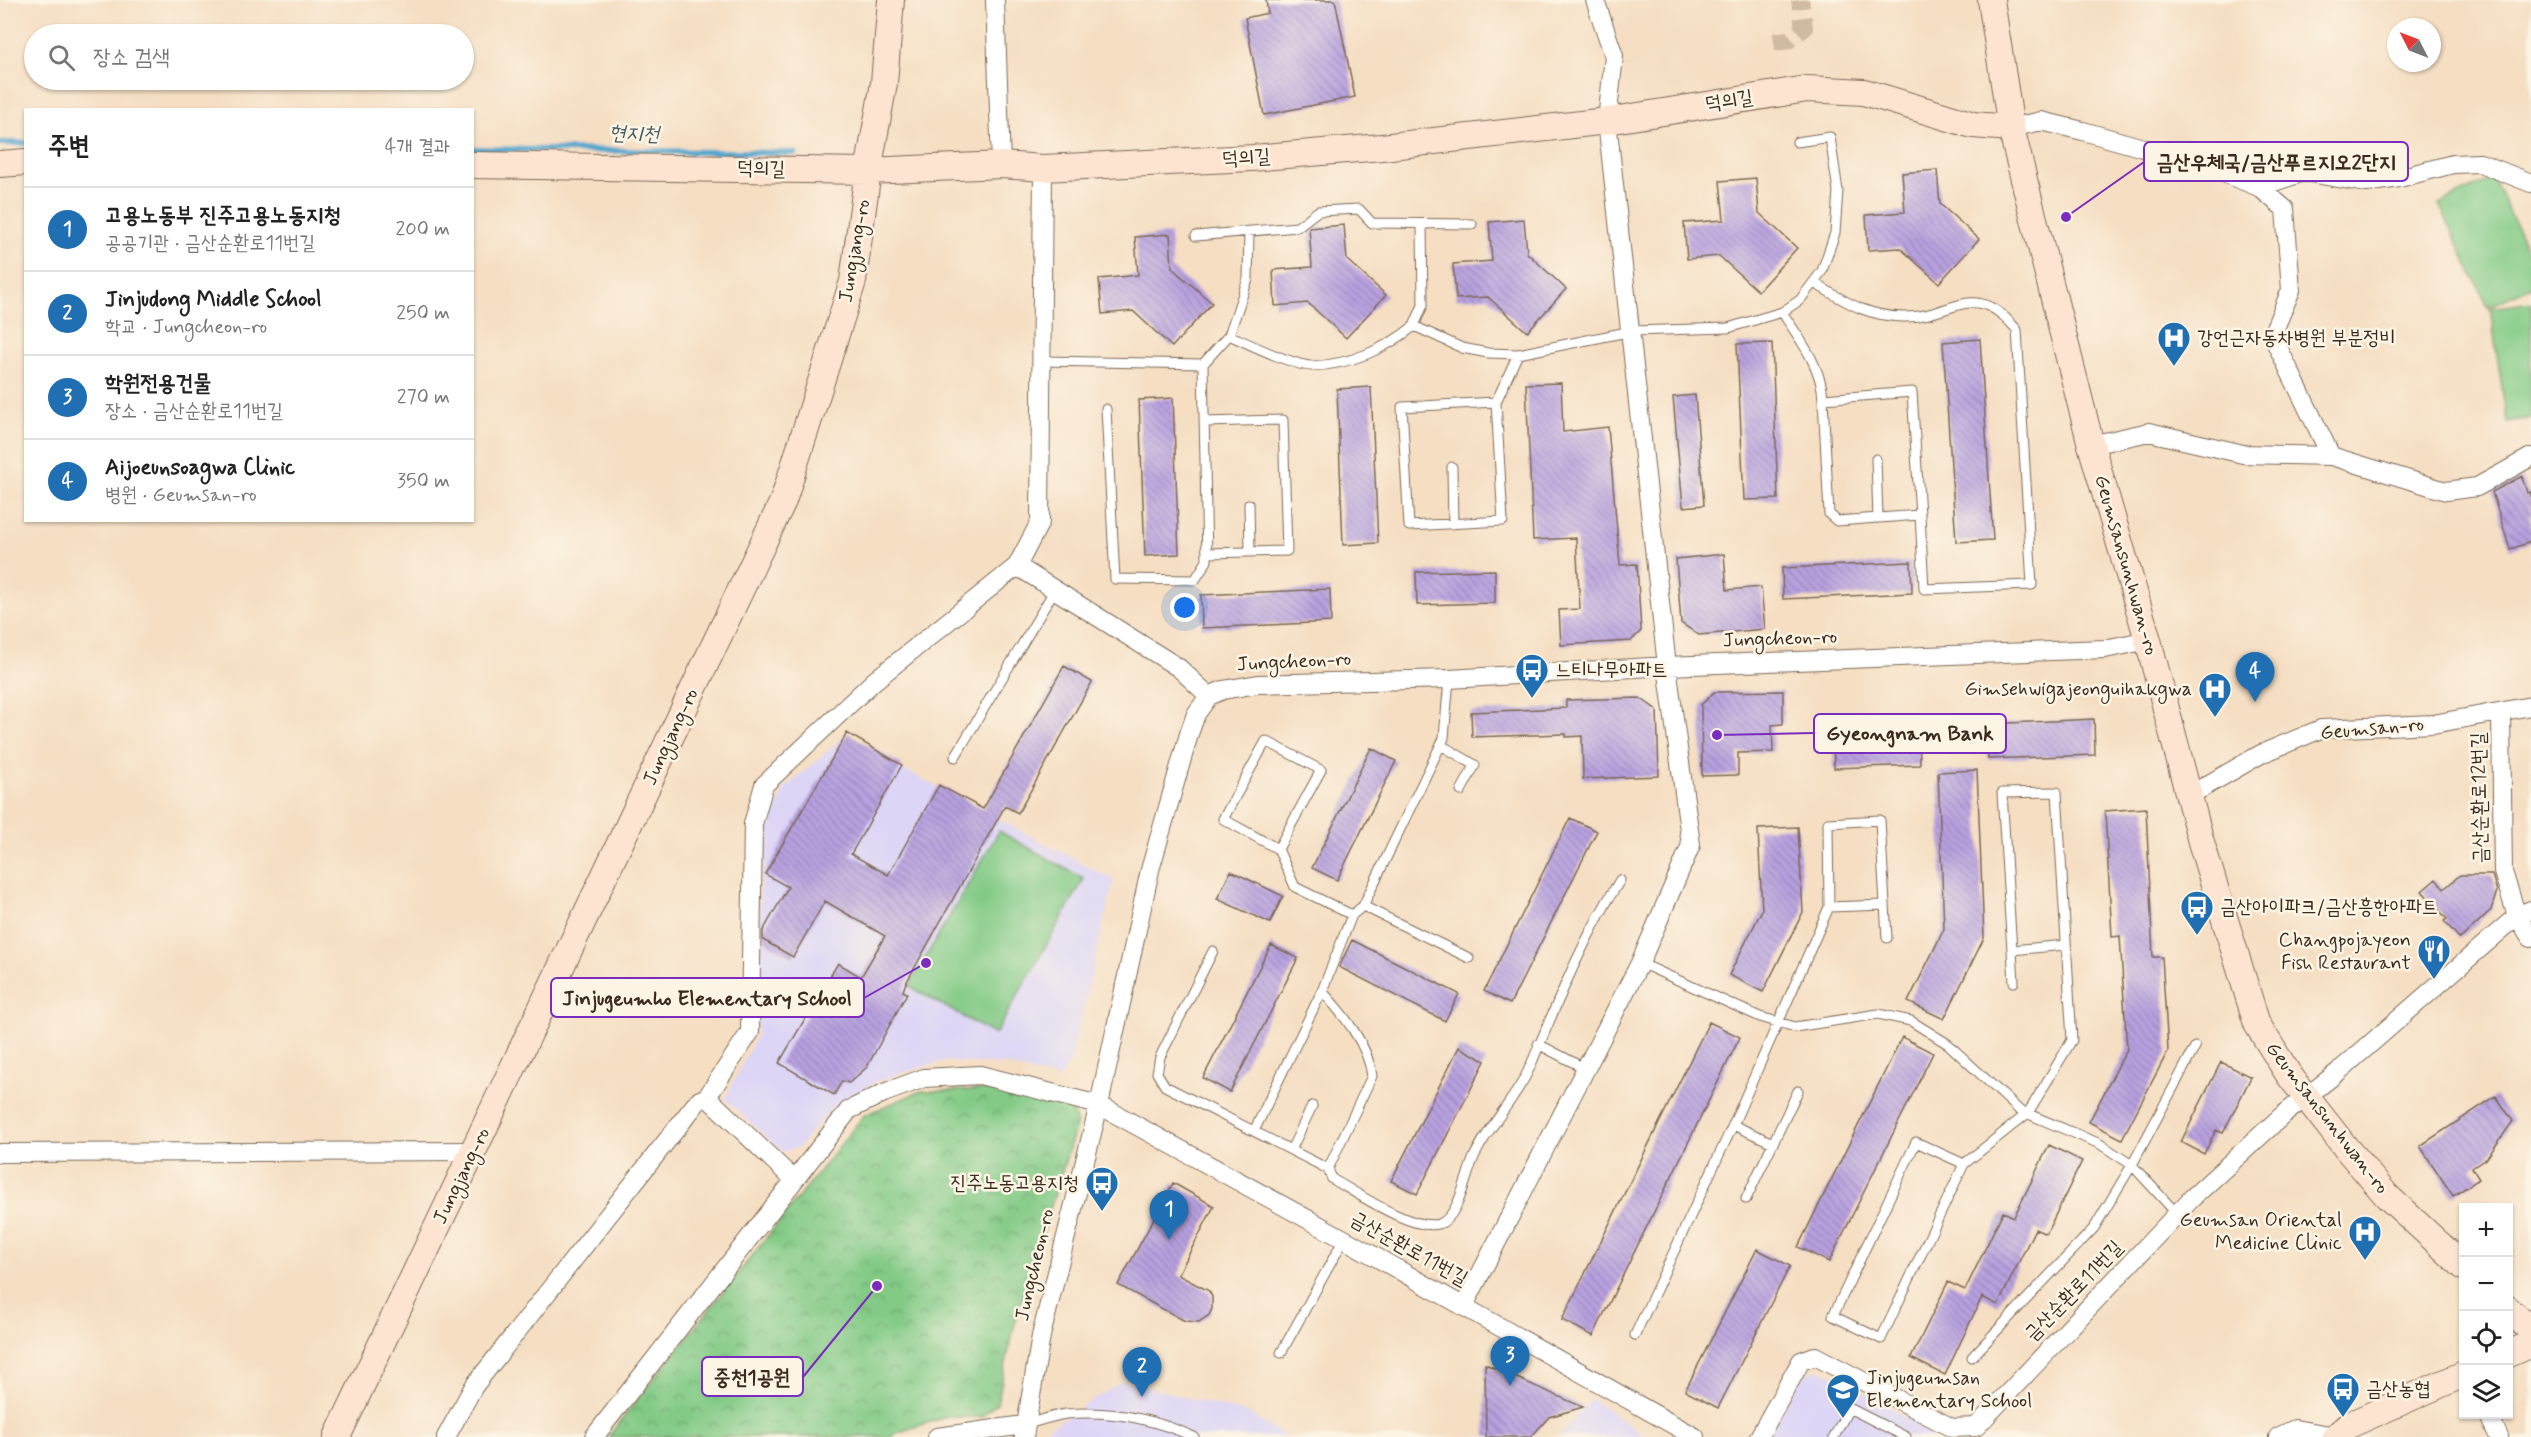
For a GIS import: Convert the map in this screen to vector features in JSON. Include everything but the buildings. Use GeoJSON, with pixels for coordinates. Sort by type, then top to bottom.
{"type":"FeatureCollection","features":[{"type":"Feature","properties":{"kind":"street","name":"Jungjang-ro"},"geometry":{"type":"LineString","coordinates":[[337,1437],[783,501],[853,281],[868,171],[884,83],[891,0]]}},
{"type":"Feature","properties":{"kind":"street"},"geometry":{"type":"LineString","coordinates":[[995,0],[1000,165]]}},
{"type":"Feature","properties":{"kind":"street"},"geometry":{"type":"LineString","coordinates":[[1464,1306],[1640,963],[1690,845],[1667,666],[1632,331],[1607,121],[1614,56],[1595,0]]}},
{"type":"Feature","properties":{"kind":"street","name":"Geumsansunhwan-ro"},"geometry":{"type":"LineString","coordinates":[[1991,0],[2011,128],[2091,445],[2148,640],[2190,795],[2200,842],[2257,1024],[2267,1042],[2306,1096],[2386,1196],[2459,1263]]}},
{"type":"Feature","properties":{"kind":"street","name":"덕의길"},"geometry":{"type":"LineString","coordinates":[[474,165],[868,171],[1000,165],[1043,168],[1252,158],[1371,148],[1607,121],[1808,89],[1864,92],[1973,125],[2011,128]]}},
{"type":"Feature","properties":{"kind":"street"},"geometry":{"type":"LineString","coordinates":[[2011,128],[2041,121],[2200,164],[2259,188],[2284,209],[2291,290],[2272,335],[2331,456]]}},
{"type":"Feature","properties":{"kind":"street"},"geometry":{"type":"LineString","coordinates":[[0,164],[24,162]]}},
{"type":"Feature","properties":{"kind":"street"},"geometry":{"type":"LineString","coordinates":[[2259,188],[2304,172],[2366,183],[2399,178],[2453,164],[2480,163],[2531,183]]}},
{"type":"Feature","properties":{"kind":"street"},"geometry":{"type":"LineString","coordinates":[[446,1437],[474,1386],[698,1101],[707,1097],[750,1032],[753,824],[764,785],[874,681],[1017,566],[1040,522],[1043,168]]}},
{"type":"Feature","properties":{"kind":"street"},"geometry":{"type":"LineString","coordinates":[[2091,445],[2150,432],[2243,454],[2331,456],[2446,491],[2477,487],[2531,457]]}},
{"type":"Feature","properties":{"kind":"street"},"geometry":{"type":"LineString","coordinates":[[1017,566],[1179,668],[1209,696]]}},
{"type":"Feature","properties":{"kind":"street","name":"Jungcheon-ro"},"geometry":{"type":"LineString","coordinates":[[1024,1431],[1044,1325],[1100,1105],[1150,870],[1189,734],[1196,714],[1209,696],[1223,690],[1258,684],[1449,679],[1667,666],[2105,649],[2148,640]]}},
{"type":"Feature","properties":{"kind":"street","name":"Geumsan-ro"},"geometry":{"type":"LineString","coordinates":[[2190,795],[2261,754],[2321,729],[2433,724],[2531,706]]}},
{"type":"Feature","properties":{"kind":"street","name":"금산순환로12번길"},"geometry":{"type":"LineString","coordinates":[[2501,713],[2504,872],[2524,913],[2531,938]]}},
{"type":"Feature","properties":{"kind":"street"},"geometry":{"type":"LineString","coordinates":[[2306,1096],[2338,1072],[2524,913]]}},
{"type":"Feature","properties":{"kind":"street","name":"금산순환로11번길"},"geometry":{"type":"LineString","coordinates":[[594,1437],[849,1110],[884,1093],[924,1078],[980,1075],[1100,1105],[1344,1239],[1695,1437]]}},
{"type":"Feature","properties":{"kind":"street","name":"금산순환로11번길"},"geometry":{"type":"LineString","coordinates":[[1759,1437],[1802,1361],[1815,1356],[1952,1428],[1976,1427],[2192,1198],[2306,1096]]}},
{"type":"Feature","properties":{"kind":"street"},"geometry":{"type":"LineString","coordinates":[[707,1097],[794,1180]]}},
{"type":"Feature","properties":{"kind":"street"},"geometry":{"type":"LineString","coordinates":[[0,1153],[474,1151]]}},
{"type":"Feature","properties":{"kind":"street"},"geometry":{"type":"LineString","coordinates":[[2510,1311],[2531,1330]]}},
{"type":"Feature","properties":{"kind":"street"},"geometry":{"type":"LineString","coordinates":[[2513,1352],[2531,1344]]}},
{"type":"Feature","properties":{"kind":"street"},"geometry":{"type":"LineString","coordinates":[[2278,1437],[2295,1429],[2336,1436],[2349,1425],[2459,1376]]}},
{"type":"Feature","properties":{"kind":"street"},"geometry":{"type":"LineString","coordinates":[[2490,1419],[2499,1437]]}},
{"type":"Feature","properties":{"kind":"street"},"geometry":{"type":"LineString","coordinates":[[937,1437],[1024,1431]]}},
{"type":"Feature","properties":{"kind":"lane"},"geometry":{"type":"LineString","coordinates":[[1414,326],[1462,348],[1488,353],[1518,354],[1632,331],[1728,328],[1782,312],[1800,300],[1814,283],[1822,271],[1835,233],[1838,191],[1830,137],[1797,142]]}},
{"type":"Feature","properties":{"kind":"lane"},"geometry":{"type":"LineString","coordinates":[[1196,236],[1297,228],[1318,211],[1359,209],[1372,223],[1472,224]]}},
{"type":"Feature","properties":{"kind":"lane"},"geometry":{"type":"LineString","coordinates":[[1229,335],[1310,366],[1366,355],[1393,344],[1414,326],[1423,305],[1422,224]]}},
{"type":"Feature","properties":{"kind":"lane"},"geometry":{"type":"LineString","coordinates":[[1106,409],[1114,579],[1195,580],[1207,561],[1203,364],[1229,335],[1248,279],[1249,232]]}},
{"type":"Feature","properties":{"kind":"lane"},"geometry":{"type":"LineString","coordinates":[[1814,283],[1863,311],[1905,317],[1962,303],[1984,303],[2004,315],[2017,330],[2032,585],[1924,589],[1912,392],[1823,399]]}},
{"type":"Feature","properties":{"kind":"lane"},"geometry":{"type":"LineString","coordinates":[[1782,312],[1812,359],[1823,399],[1829,514],[1837,521],[1920,515]]}},
{"type":"Feature","properties":{"kind":"lane"},"geometry":{"type":"LineString","coordinates":[[1496,402],[1402,408],[1408,526],[1503,521],[1496,402],[1518,354]]}},
{"type":"Feature","properties":{"kind":"lane"},"geometry":{"type":"LineString","coordinates":[[1042,361],[1203,364]]}},
{"type":"Feature","properties":{"kind":"lane"},"geometry":{"type":"LineString","coordinates":[[1204,422],[1283,420],[1287,551],[1207,553]]}},
{"type":"Feature","properties":{"kind":"lane"},"geometry":{"type":"LineString","coordinates":[[1876,459],[1878,518]]}},
{"type":"Feature","properties":{"kind":"lane"},"geometry":{"type":"LineString","coordinates":[[1452,467],[1453,524]]}},
{"type":"Feature","properties":{"kind":"lane"},"geometry":{"type":"LineString","coordinates":[[1249,504],[1250,552]]}},
{"type":"Feature","properties":{"kind":"lane"},"geometry":{"type":"LineString","coordinates":[[955,756],[1054,591]]}},
{"type":"Feature","properties":{"kind":"lane"},"geometry":{"type":"LineString","coordinates":[[1254,1131],[1322,991],[1352,915],[1363,906],[1441,745],[1444,738],[1449,679]]}},
{"type":"Feature","properties":{"kind":"lane"},"geometry":{"type":"LineString","coordinates":[[1278,849],[1321,770],[1266,741],[1223,819],[1278,849],[1295,886],[1352,915]]}},
{"type":"Feature","properties":{"kind":"lane"},"geometry":{"type":"LineString","coordinates":[[1441,745],[1475,765],[1461,791]]}},
{"type":"Feature","properties":{"kind":"lane"},"geometry":{"type":"LineString","coordinates":[[1964,1164],[1916,1142],[1833,1316],[1881,1339],[1964,1164],[2028,1113],[2072,1040],[2057,792],[2002,793],[2014,982]]}},
{"type":"Feature","properties":{"kind":"lane"},"geometry":{"type":"LineString","coordinates":[[1635,1335],[1733,1125],[1829,907],[1828,823],[1880,820],[1887,938]]}},
{"type":"Feature","properties":{"kind":"lane"},"geometry":{"type":"LineString","coordinates":[[1213,951],[1160,1057],[1157,1073],[1165,1086],[1328,1169],[1332,1179],[1403,1218],[1425,1224],[1439,1224],[1449,1218],[1474,1157],[1513,1097],[1533,1061],[1566,981],[1604,906],[1620,880]]}},
{"type":"Feature","properties":{"kind":"lane"},"geometry":{"type":"LineString","coordinates":[[1829,907],[1885,905]]}},
{"type":"Feature","properties":{"kind":"lane"},"geometry":{"type":"LineString","coordinates":[[1363,906],[1469,958]]}},
{"type":"Feature","properties":{"kind":"lane"},"geometry":{"type":"LineString","coordinates":[[2012,950],[2066,945]]}},
{"type":"Feature","properties":{"kind":"lane"},"geometry":{"type":"LineString","coordinates":[[1640,963],[1760,1017],[1795,1026],[1878,1014],[1911,1021],[1948,1044],[2019,1110],[2100,1144],[2132,1165],[2178,1215]]}},
{"type":"Feature","properties":{"kind":"lane"},"geometry":{"type":"LineString","coordinates":[[1322,991],[1342,1012],[1370,1061],[1372,1076],[1328,1169]]}},
{"type":"Feature","properties":{"kind":"lane"},"geometry":{"type":"LineString","coordinates":[[1539,1044],[1586,1069]]}},
{"type":"Feature","properties":{"kind":"lane"},"geometry":{"type":"LineString","coordinates":[[1972,1358],[2094,1228],[2132,1165],[2194,1047]]}},
{"type":"Feature","properties":{"kind":"lane"},"geometry":{"type":"LineString","coordinates":[[1746,1199],[1798,1091]]}},
{"type":"Feature","properties":{"kind":"lane"},"geometry":{"type":"LineString","coordinates":[[1291,1150],[1312,1106]]}},
{"type":"Feature","properties":{"kind":"lane"},"geometry":{"type":"LineString","coordinates":[[1733,1125],[1773,1143]]}},
{"type":"Feature","properties":{"kind":"lane"},"geometry":{"type":"LineString","coordinates":[[1281,1353],[1344,1239]]}},
{"type":"Feature","properties":{"kind":"lane"},"geometry":{"type":"LineString","coordinates":[[1834,1437],[1849,1407],[1906,1437]]}},
{"type":"Feature","properties":{"kind":"lane"},"geometry":{"type":"LineString","coordinates":[[1024,1431],[1065,1414],[1123,1415],[1166,1424],[1194,1437]]}},
{"type":"Feature","properties":{"kind":"shaded area"},"geometry":{"type":"Polygon","coordinates":[[[843,738],[1114,880],[1070,1062],[1059,1079],[1006,1065],[943,1061],[879,1080],[832,1107],[799,1147],[782,1152],[725,1099],[757,1034],[760,892],[769,830],[784,789],[843,738]]]}},
{"type":"Feature","properties":{"kind":"shaded area","name":"Jinjugeumsan Elementary School"},"geometry":{"type":"Polygon","coordinates":[[[1821,1369],[1881,1402],[1936,1437],[1767,1437],[1803,1374],[1821,1369]]]}},
{"type":"Feature","properties":{"kind":"shaded area"},"geometry":{"type":"Polygon","coordinates":[[[1123,1381],[1250,1414],[1285,1437],[1042,1437],[1041,1433],[1123,1381]]]}},
{"type":"Feature","properties":{"kind":"shaded area"},"geometry":{"type":"Polygon","coordinates":[[[1591,1399],[1647,1437],[1559,1437],[1591,1399]]]}},
{"type":"Feature","properties":{"kind":"green space"},"geometry":{"type":"Polygon","coordinates":[[[2493,178],[2531,258],[2531,287],[2488,307],[2439,204],[2493,178]]]}},
{"type":"Feature","properties":{"kind":"green space"},"geometry":{"type":"Polygon","coordinates":[[[2531,302],[2531,418],[2507,422],[2490,308],[2531,302]]]}},
{"type":"Feature","properties":{"kind":"green space"},"geometry":{"type":"Polygon","coordinates":[[[999,831],[1084,879],[995,1035],[909,986],[999,831]]]}},
{"type":"Feature","properties":{"kind":"green space"},"geometry":{"type":"Polygon","coordinates":[[[995,1090],[1070,1106],[1077,1123],[1016,1318],[997,1403],[981,1417],[946,1417],[896,1433],[892,1437],[608,1437],[864,1115],[921,1091],[995,1090]]]}},
{"type":"Feature","properties":{"kind":"waterway","name":"현지천"},"geometry":{"type":"LineString","coordinates":[[0,143],[24,143]]}},
{"type":"Feature","properties":{"kind":"waterway","name":"현지천"},"geometry":{"type":"LineString","coordinates":[[474,149],[795,153]]}},
{"type":"Feature","properties":{"kind":"tunnel"},"geometry":{"type":"LineString","coordinates":[[1774,42],[1788,40],[1804,28],[1800,0]]}},
{"type":"Feature","properties":{"kind":"place","name":"금산우체국/금산푸르지오2단지"},"geometry":{"type":"Point","coordinates":[2066,217]}},
{"type":"Feature","properties":{"kind":"place","name":"강언근자동차병원 부분정비"},"geometry":{"type":"Point","coordinates":[2174,367]}},
{"type":"Feature","properties":{"kind":"place","name":"느티나무아파트"},"geometry":{"type":"Point","coordinates":[1532,699]}},
{"type":"Feature","properties":{"kind":"place","name":"Aijoeunsoagwa Clinic"},"geometry":{"type":"Point","coordinates":[2255,702]}},
{"type":"Feature","properties":{"kind":"place","name":"Gimsehwigajeonguihakgwa"},"geometry":{"type":"Point","coordinates":[2215,718]}},
{"type":"Feature","properties":{"kind":"place","name":"Gyeongnam Bank"},"geometry":{"type":"Point","coordinates":[1717,735]}},
{"type":"Feature","properties":{"kind":"place","name":"금산아이파크/금산흥한아파트"},"geometry":{"type":"Point","coordinates":[2197,936]}},
{"type":"Feature","properties":{"kind":"place","name":"Jinjugeumho Elementary School"},"geometry":{"type":"Point","coordinates":[926,963]}},
{"type":"Feature","properties":{"kind":"place","name":"Changpojayeon Fish Restaurant"},"geometry":{"type":"Point","coordinates":[2434,980]}},
{"type":"Feature","properties":{"kind":"place","name":"진주노동고용지청"},"geometry":{"type":"Point","coordinates":[1102,1212]}},
{"type":"Feature","properties":{"kind":"place","name":"고용노동부 진주고용노동지청"},"geometry":{"type":"Point","coordinates":[1169,1240]}},
{"type":"Feature","properties":{"kind":"place","name":"Geumsan Oriental Medicine Clinic"},"geometry":{"type":"Point","coordinates":[2365,1261]}},
{"type":"Feature","properties":{"kind":"place","name":"중천1공원"},"geometry":{"type":"Point","coordinates":[877,1286]}},
{"type":"Feature","properties":{"kind":"place","name":"학원전용건물"},"geometry":{"type":"Point","coordinates":[1510,1386]}},
{"type":"Feature","properties":{"kind":"place","name":"Jinjudong Middle School"},"geometry":{"type":"Point","coordinates":[1142,1397]}},
{"type":"Feature","properties":{"kind":"place","name":"금산농협"},"geometry":{"type":"Point","coordinates":[2343,1418]}},
{"type":"Feature","properties":{"kind":"place","name":"Jinjugeumsan Elementary School"},"geometry":{"type":"Point","coordinates":[1843,1419]}}]}
